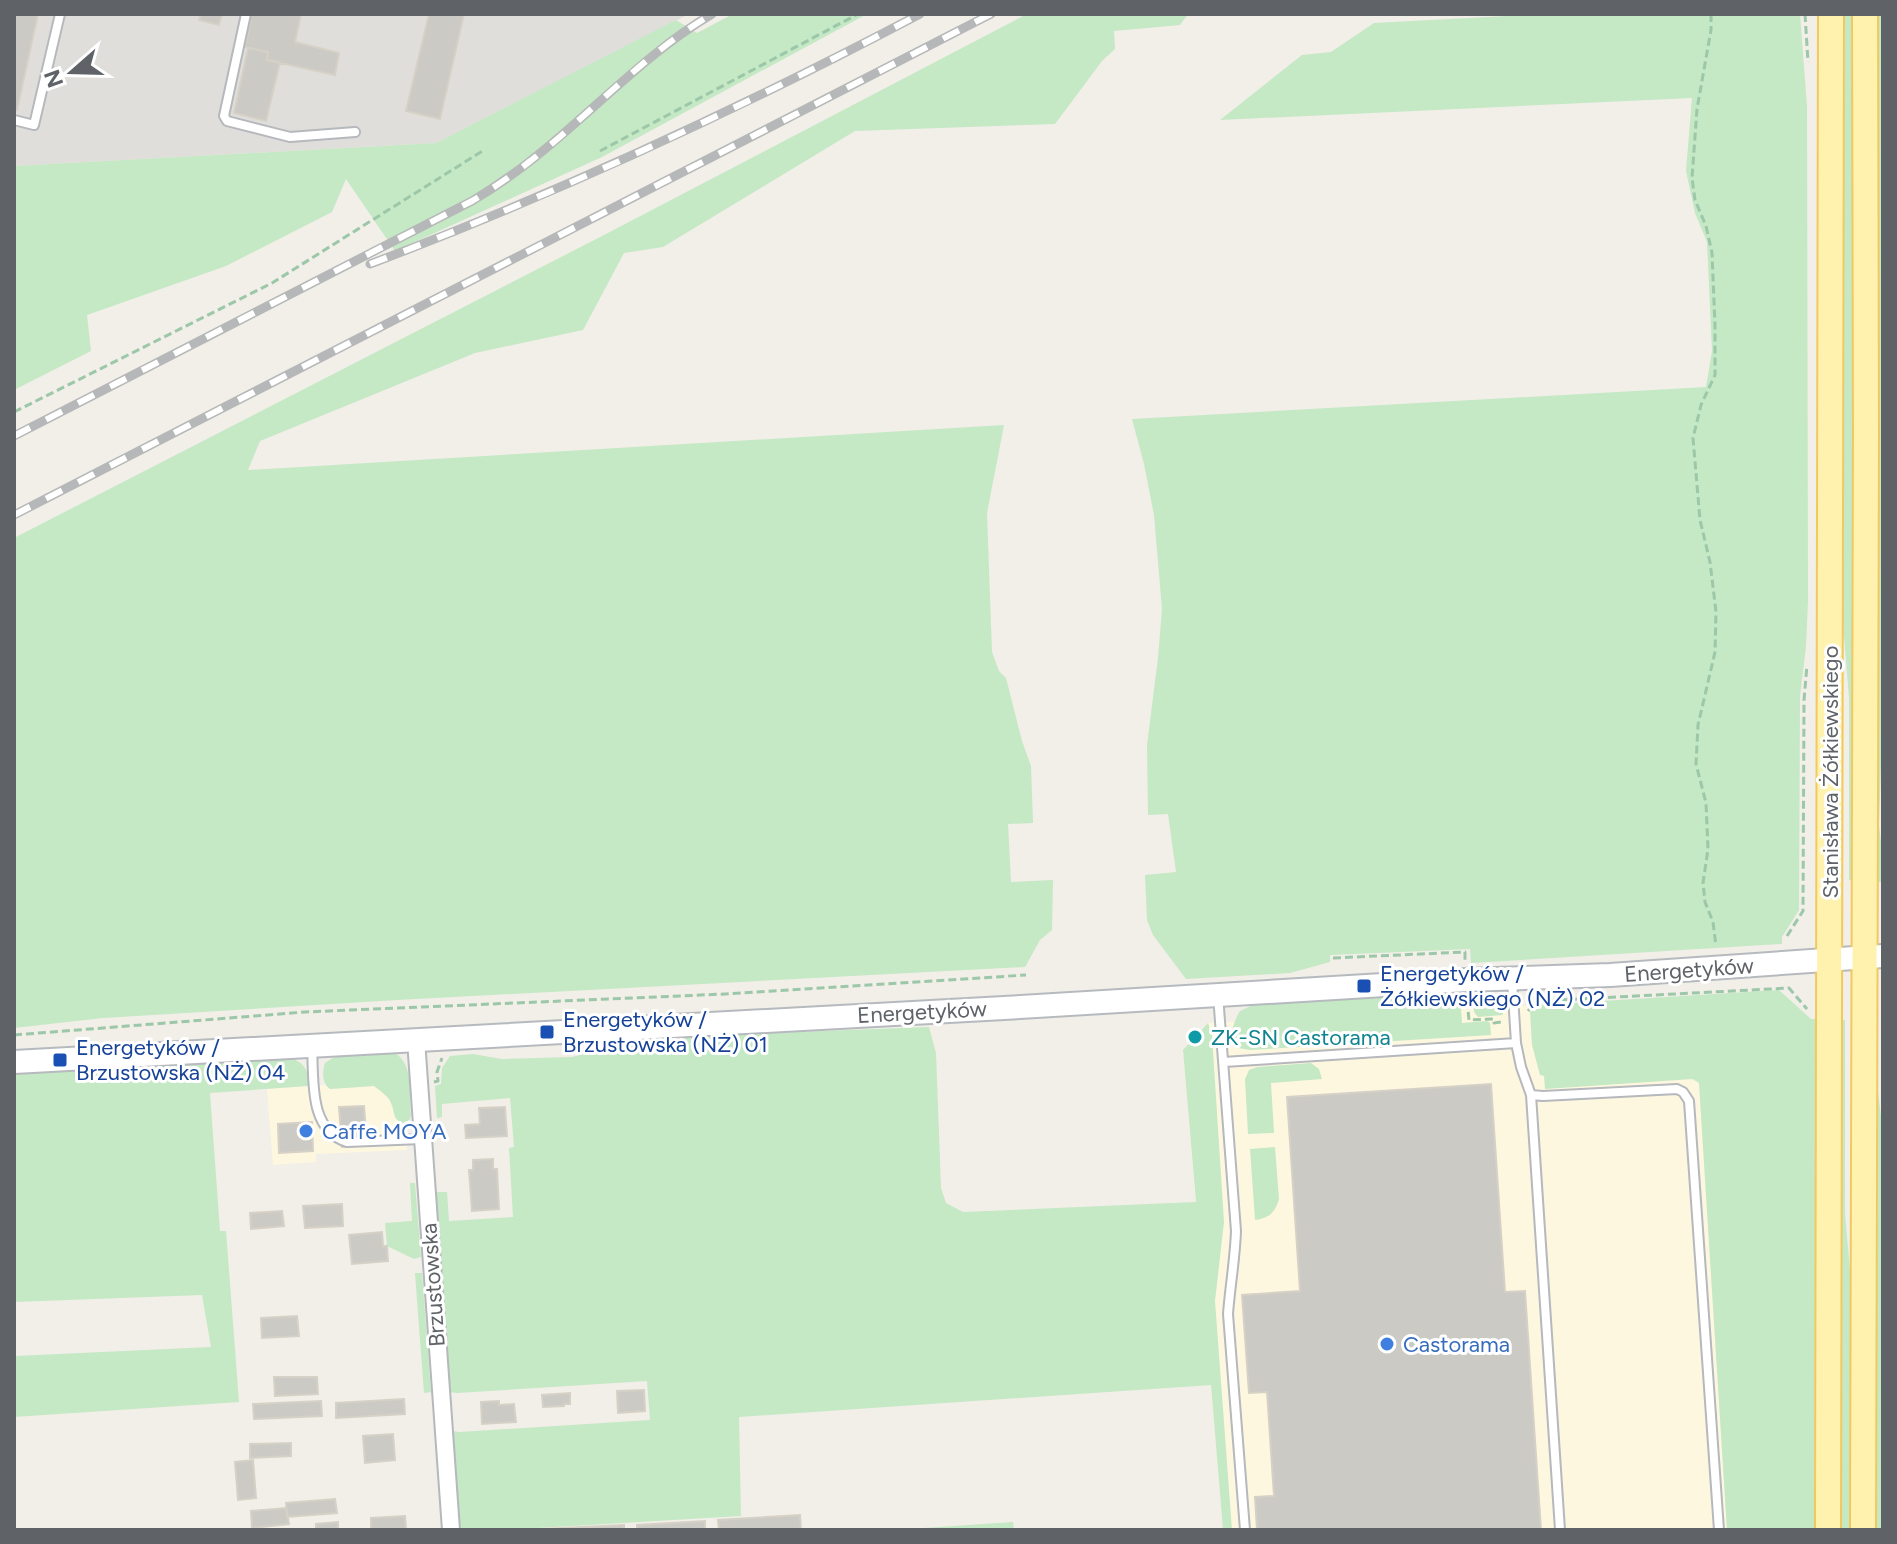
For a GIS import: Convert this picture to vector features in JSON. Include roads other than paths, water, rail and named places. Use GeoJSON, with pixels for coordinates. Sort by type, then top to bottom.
{"type":"FeatureCollection","features":[{"type":"Feature","properties":{"kind":"main road","name":"Stanisława Żółkiewskiego"},"geometry":{"type":"LineString","coordinates":[[1828,1530],[1831,14]]}},
{"type":"Feature","properties":{"kind":"main road","name":"Stanisława Żółkiewskiego"},"geometry":{"type":"LineString","coordinates":[[1863,1530],[1874,957],[1866,448],[1865,14]]}},
{"type":"Feature","properties":{"kind":"main road","name":"Energetyków"},"geometry":{"type":"LineString","coordinates":[[14,1062],[1874,957]]}},
{"type":"Feature","properties":{"kind":"street","name":"Brzustowska"},"geometry":{"type":"LineString","coordinates":[[416,1040],[451,1530]]}},
{"type":"Feature","properties":{"kind":"lane"},"geometry":{"type":"LineString","coordinates":[[14,120],[34,125],[60,14]]}},
{"type":"Feature","properties":{"kind":"lane"},"geometry":{"type":"LineString","coordinates":[[246,14],[224,116],[227,121],[290,137],[355,132]]}},
{"type":"Feature","properties":{"kind":"lane"},"geometry":{"type":"LineString","coordinates":[[1512,979],[1516,1043],[1531,1095],[1560,1530]]}},
{"type":"Feature","properties":{"kind":"lane"},"geometry":{"type":"LineString","coordinates":[[1218,995],[1236,1231],[1228,1314],[1245,1530]]}},
{"type":"Feature","properties":{"kind":"lane"},"geometry":{"type":"LineString","coordinates":[[1224,1062],[1516,1043]]}},
{"type":"Feature","properties":{"kind":"lane"},"geometry":{"type":"LineString","coordinates":[[312,1046],[316,1104],[329,1133],[347,1142],[422,1139]]}},
{"type":"Feature","properties":{"kind":"lane"},"geometry":{"type":"LineString","coordinates":[[1531,1095],[1677,1089],[1689,1101],[1719,1530]]}},
{"type":"Feature","properties":{"kind":"railway"},"geometry":{"type":"LineString","coordinates":[[14,436],[472,201],[529,162],[663,47],[712,14]]}},
{"type":"Feature","properties":{"kind":"railway"},"geometry":{"type":"LineString","coordinates":[[370,264],[649,148],[920,14]]}},
{"type":"Feature","properties":{"kind":"railway"},"geometry":{"type":"LineString","coordinates":[[14,515],[991,14]]}},
{"type":"Feature","properties":{"kind":"place","name":"Energetyków / Żółkiewskiego (NŻ) 02"},"geometry":{"type":"Point","coordinates":[1364,986]}},
{"type":"Feature","properties":{"kind":"place","name":"Energetyków / Brzustowska (NŻ) 01"},"geometry":{"type":"Point","coordinates":[547,1032]}},
{"type":"Feature","properties":{"kind":"place","name":"ZK-SN Castorama"},"geometry":{"type":"Point","coordinates":[1195,1037]}},
{"type":"Feature","properties":{"kind":"place","name":"Energetyków / Brzustowska (NŻ) 04"},"geometry":{"type":"Point","coordinates":[60,1060]}},
{"type":"Feature","properties":{"kind":"place","name":"Caffe MOYA"},"geometry":{"type":"Point","coordinates":[306,1131]}},
{"type":"Feature","properties":{"kind":"place","name":"Castorama"},"geometry":{"type":"Point","coordinates":[1387,1344]}}]}
